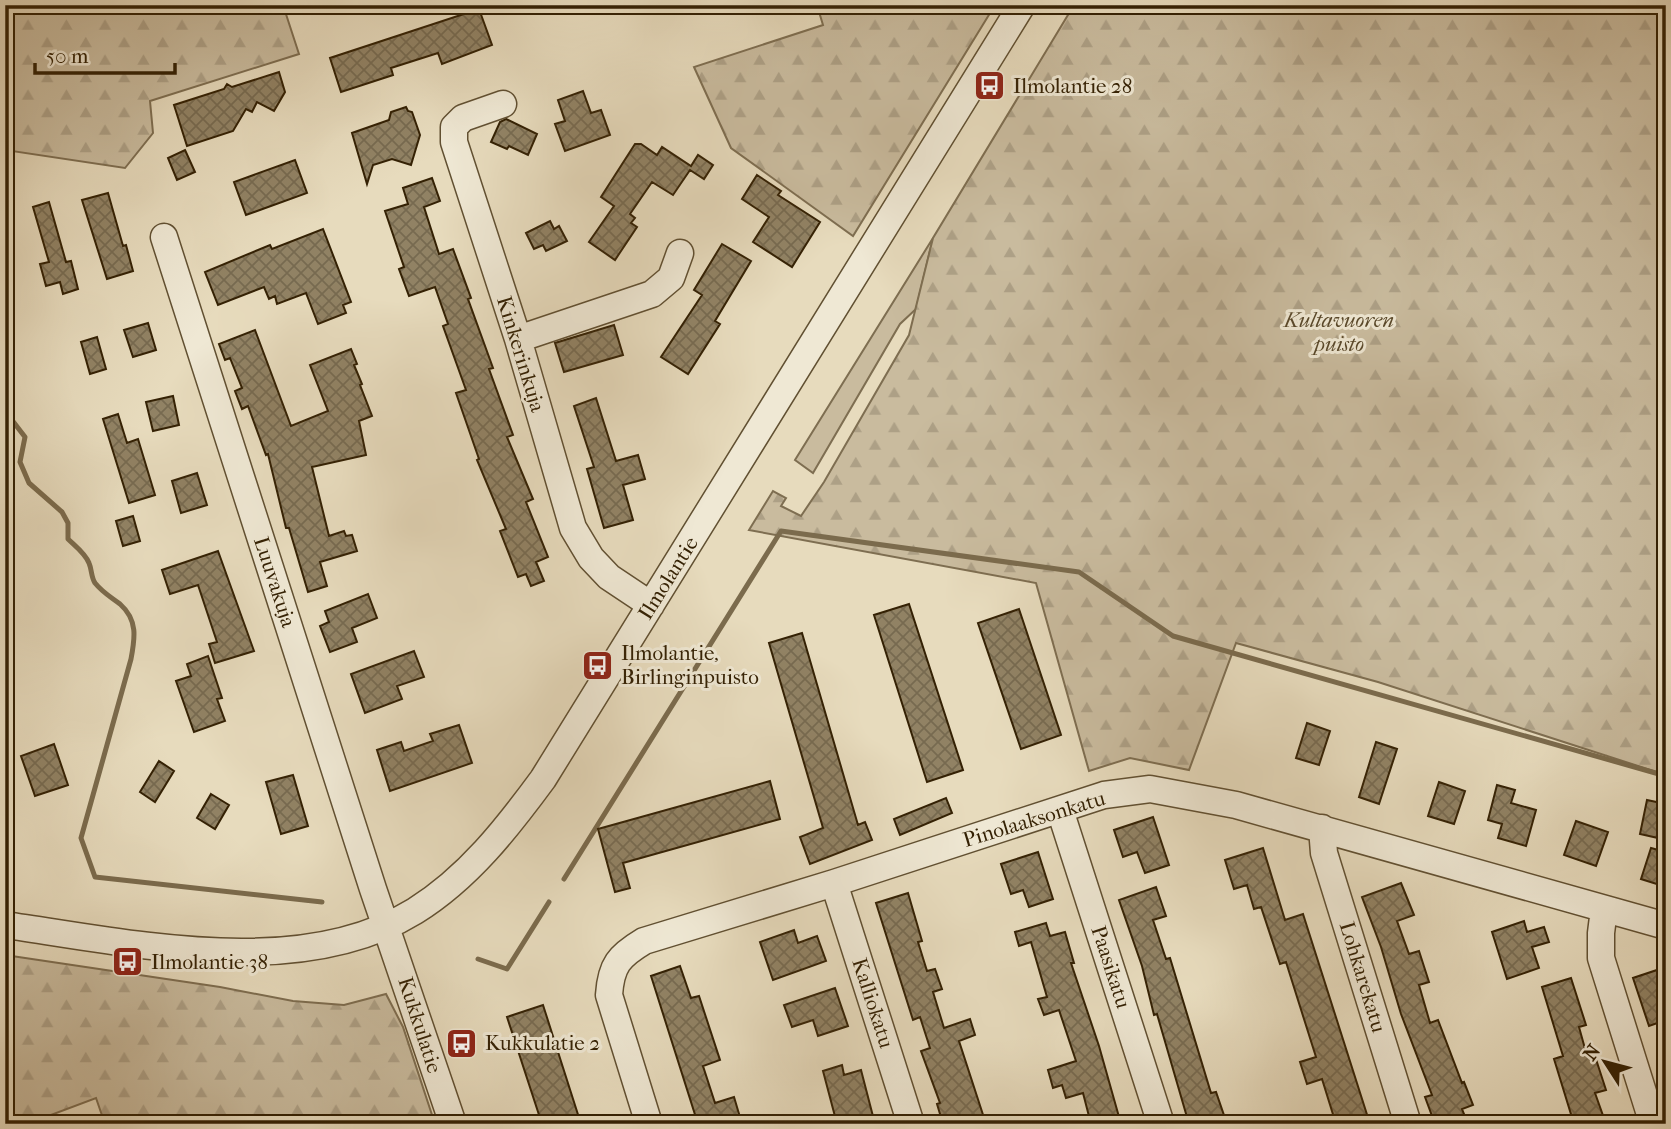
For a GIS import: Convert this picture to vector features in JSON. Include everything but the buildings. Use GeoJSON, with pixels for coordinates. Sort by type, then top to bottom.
{"type":"FeatureCollection","features":[{"type":"Feature","properties":{"kind":"street","name":"Ilmolantie"},"geometry":{"type":"LineString","coordinates":[[5,925],[120,942],[236,953],[313,948],[349,941],[387,926],[416,911],[460,877],[503,832],[543,779],[1022,5]]}},
{"type":"Feature","properties":{"kind":"street","name":"Kinkerinkuja"},"geometry":{"type":"LineString","coordinates":[[503,104],[463,118],[454,127],[454,142],[518,338],[573,528],[592,558],[609,577],[651,605]]}},
{"type":"Feature","properties":{"kind":"street","name":"Luuvakuja"},"geometry":{"type":"LineString","coordinates":[[164,237],[387,926]]}},
{"type":"Feature","properties":{"kind":"street"},"geometry":{"type":"LineString","coordinates":[[518,338],[652,294],[671,278],[680,253]]}},
{"type":"Feature","properties":{"kind":"street","name":"Pinolaaksonkatu"},"geometry":{"type":"LineString","coordinates":[[649,1124],[609,995],[615,965],[626,951],[645,941],[1104,795],[1150,789],[1236,806],[1666,926]]}},
{"type":"Feature","properties":{"kind":"street","name":"Paasikatu"},"geometry":{"type":"LineString","coordinates":[[1060,810],[1161,1124]]}},
{"type":"Feature","properties":{"kind":"street","name":"Lohkarekatu"},"geometry":{"type":"LineString","coordinates":[[1322,828],[1325,853],[1409,1124]]}},
{"type":"Feature","properties":{"kind":"street","name":"Kalliokatu"},"geometry":{"type":"LineString","coordinates":[[834,883],[911,1124]]}},
{"type":"Feature","properties":{"kind":"street"},"geometry":{"type":"LineString","coordinates":[[1604,909],[1601,958],[1653,1124]]}},
{"type":"Feature","properties":{"kind":"street","name":"Kukkulatie"},"geometry":{"type":"LineString","coordinates":[[387,926],[453,1124]]}},
{"type":"Feature","properties":{"kind":"green space"},"geometry":{"type":"Polygon","coordinates":[[[5,5],[283,5],[299,54],[150,101],[153,133],[125,168],[5,150],[5,5]]]}},
{"type":"Feature","properties":{"kind":"green space"},"geometry":{"type":"Polygon","coordinates":[[[817,5],[995,5],[853,236],[731,148],[694,67],[823,25],[817,5]]]}},
{"type":"Feature","properties":{"kind":"green space","name":"Kultavuoren puisto"},"geometry":{"type":"Polygon","coordinates":[[[1074,5],[1666,5],[1666,775],[1378,682],[1236,643],[1189,770],[1130,758],[1089,771],[1036,583],[749,530],[773,491],[786,498],[781,506],[801,516],[824,482],[909,335],[933,238],[1074,5]]]}},
{"type":"Feature","properties":{"kind":"green space"},"geometry":{"type":"Polygon","coordinates":[[[933,238],[916,309],[900,324],[813,473],[795,460],[933,238]]]}},
{"type":"Feature","properties":{"kind":"green space"},"geometry":{"type":"Polygon","coordinates":[[[5,955],[220,987],[293,1001],[344,1005],[386,994],[403,1027],[435,1124],[105,1124],[96,1098],[27,1124],[5,1124],[5,955]]]}},
{"type":"Feature","properties":{"kind":"waterway"},"geometry":{"type":"LineString","coordinates":[[5,378],[9,382],[5,411],[25,437],[20,462],[29,483],[62,512],[68,523],[68,539],[87,559],[95,583],[126,610],[134,630],[131,659],[81,838],[95,877],[322,902]]}},
{"type":"Feature","properties":{"kind":"waterway"},"geometry":{"type":"LineString","coordinates":[[564,879],[781,531],[1079,572],[1173,636],[1666,776]]}},
{"type":"Feature","properties":{"kind":"waterway"},"geometry":{"type":"LineString","coordinates":[[478,959],[507,969],[549,902]]}},
{"type":"Feature","properties":{"kind":"place","name":"Ilmolantie 28"},"geometry":{"type":"Point","coordinates":[990,86]}},
{"type":"Feature","properties":{"kind":"place","name":"Ilmolantie, Birlinginpuisto"},"geometry":{"type":"Point","coordinates":[598,665]}},
{"type":"Feature","properties":{"kind":"place","name":"Ilmolantie 38"},"geometry":{"type":"Point","coordinates":[128,962]}},
{"type":"Feature","properties":{"kind":"place","name":"Kukkulatie 2"},"geometry":{"type":"Point","coordinates":[462,1043]}}]}
